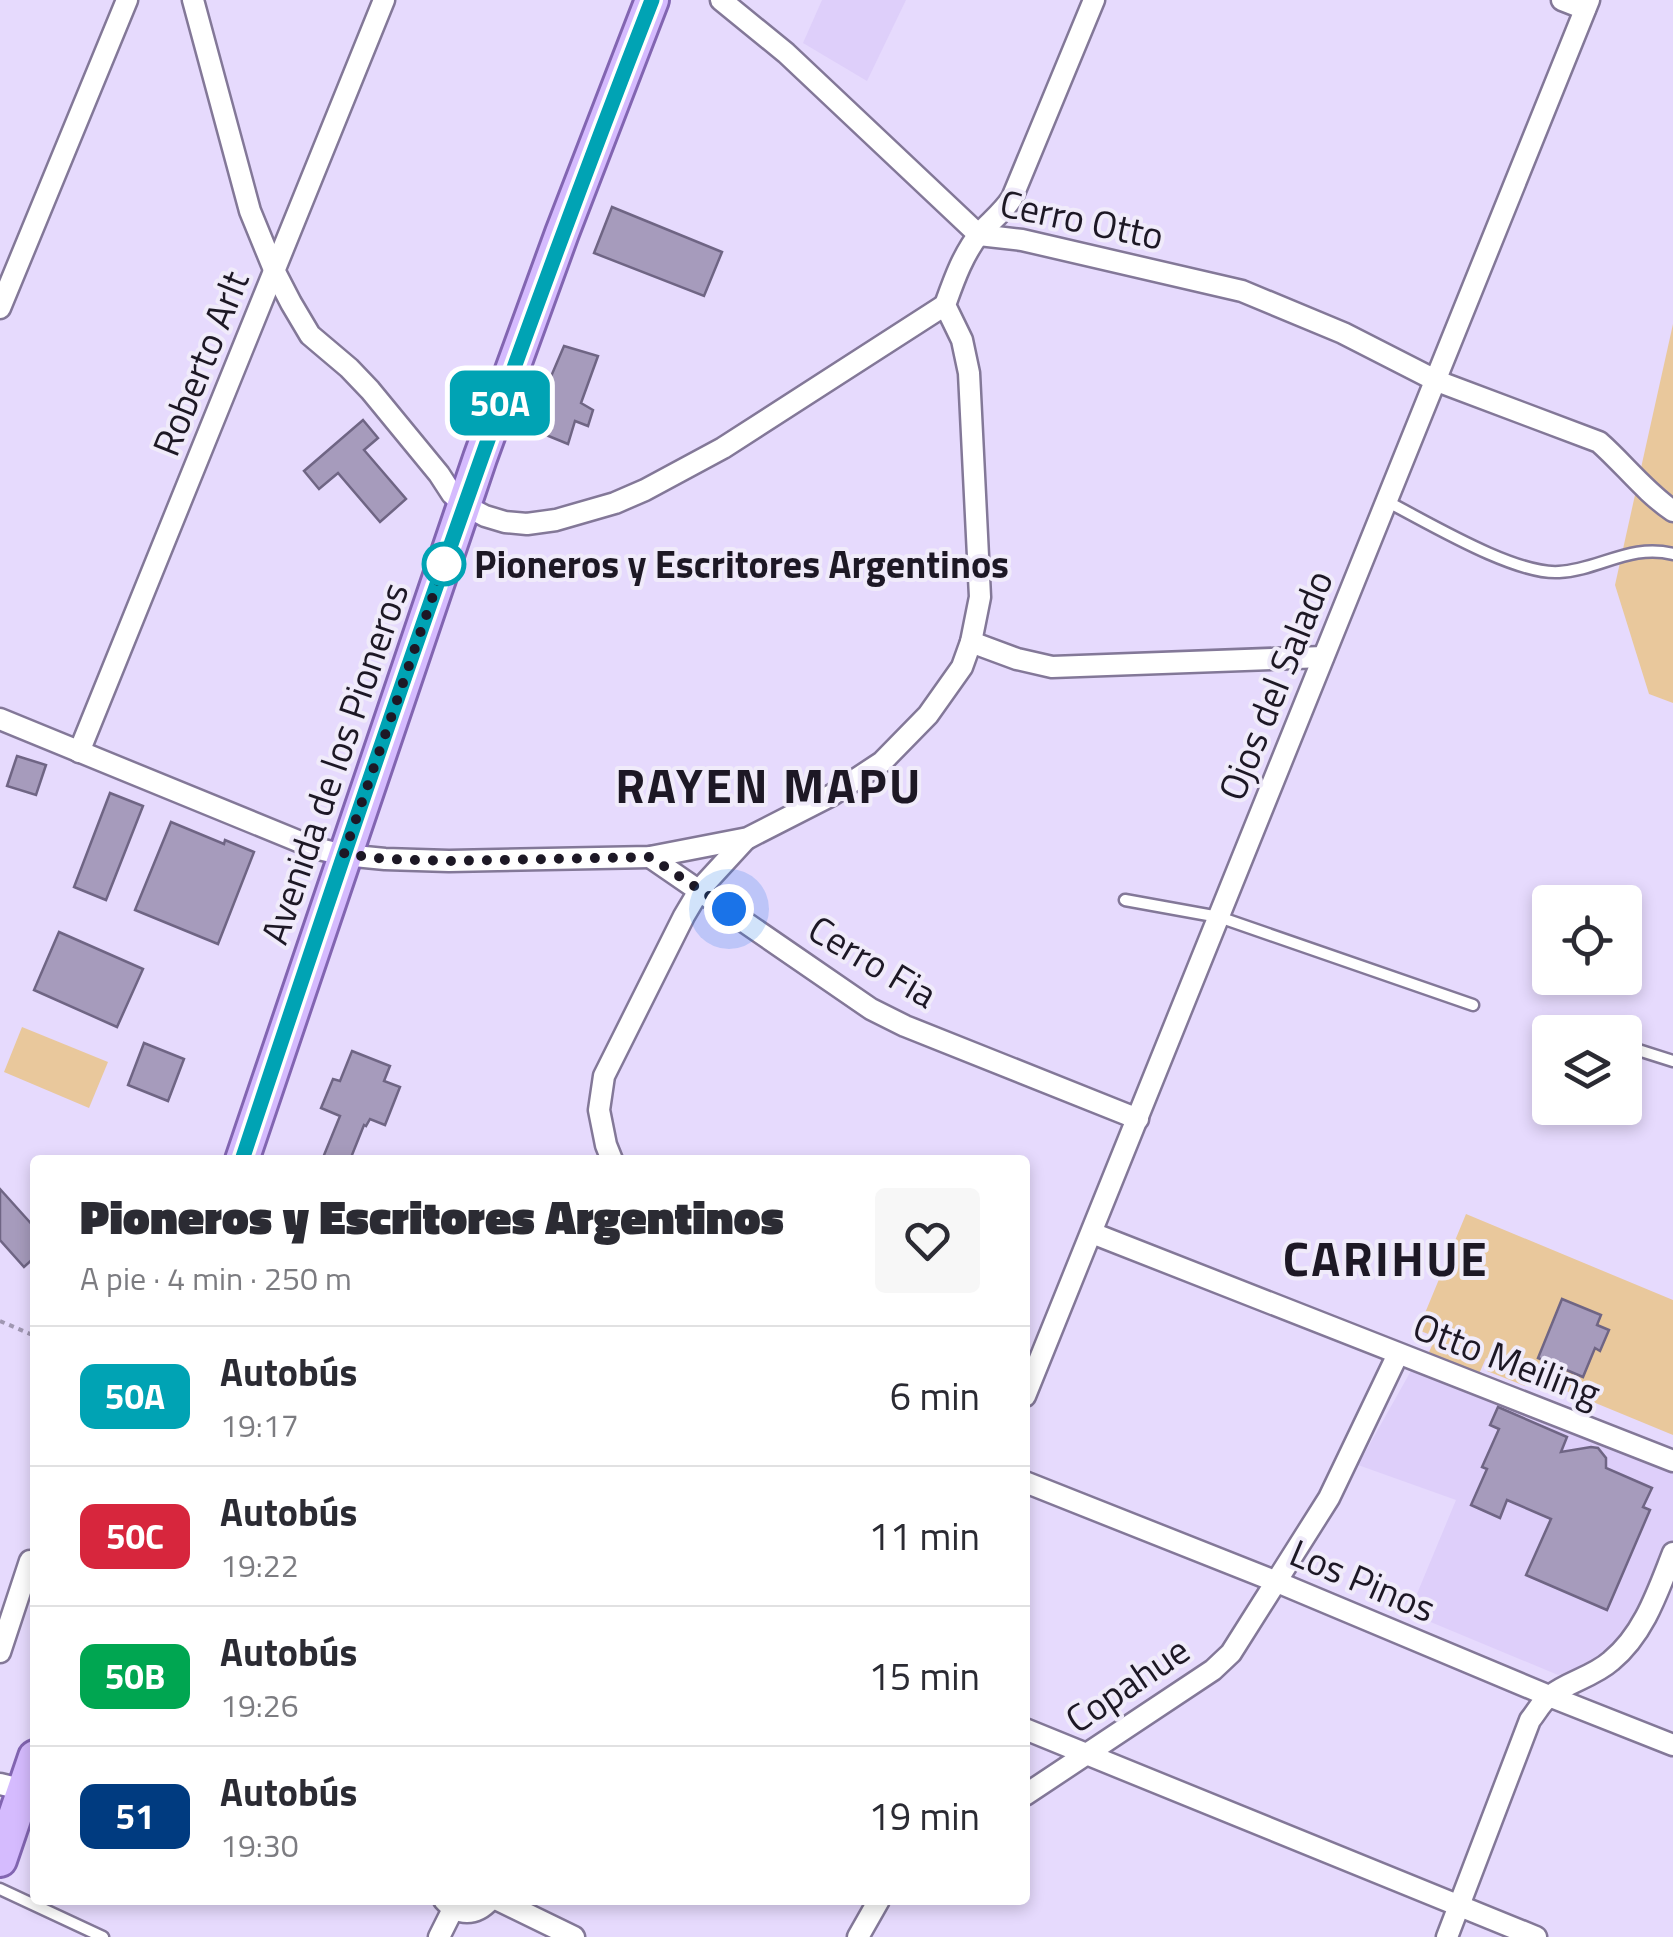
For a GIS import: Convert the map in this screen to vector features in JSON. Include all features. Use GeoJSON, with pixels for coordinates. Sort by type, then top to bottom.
{"type":"FeatureCollection","features":[{"type":"Feature","properties":{"kind":"main road","name":"Avenida de los Pioneros"},"geometry":{"type":"LineString","coordinates":[[244,1155],[464,505],[562,233],[652,0]]}},
{"type":"Feature","properties":{"kind":"main road"},"geometry":{"type":"LineString","coordinates":[[0,1860],[19,1789]]}},
{"type":"Feature","properties":{"kind":"street"},"geometry":{"type":"LineString","coordinates":[[0,308],[127,0]]}},
{"type":"Feature","properties":{"kind":"street"},"geometry":{"type":"LineString","coordinates":[[193,0],[250,211],[275,272],[310,335],[370,390],[464,505],[485,516],[527,524],[556,520],[615,502],[661,482],[724,448],[945,305],[959,267],[979,235],[1012,198],[1094,0]]}},
{"type":"Feature","properties":{"kind":"street","name":"Roberto Arlt"},"geometry":{"type":"LineString","coordinates":[[80,752],[384,0]]}},
{"type":"Feature","properties":{"kind":"street","name":"Cerro Otto"},"geometry":{"type":"LineString","coordinates":[[721,0],[786,53],[979,235],[1022,240],[1242,291],[1344,333],[1436,381],[1599,442],[1673,512]]}},
{"type":"Feature","properties":{"kind":"street"},"geometry":{"type":"LineString","coordinates":[[1562,0],[1587,5]]}},
{"type":"Feature","properties":{"kind":"street","name":"Ojos del Salado"},"geometry":{"type":"LineString","coordinates":[[1030,1384],[1587,5]]}},
{"type":"Feature","properties":{"kind":"street"},"geometry":{"type":"LineString","coordinates":[[0,718],[315,848],[344,854],[449,861],[650,857],[748,838],[832,795],[882,762],[928,715],[962,667],[972,642],[980,597],[969,372],[962,340],[945,305]]}},
{"type":"Feature","properties":{"kind":"street"},"geometry":{"type":"LineString","coordinates":[[972,642],[1052,667],[1323,657]]}},
{"type":"Feature","properties":{"kind":"street"},"geometry":{"type":"LineString","coordinates":[[610,1155],[599,1110],[604,1076],[700,889],[748,838]]}},
{"type":"Feature","properties":{"kind":"street","name":"Cerro Fia"},"geometry":{"type":"LineString","coordinates":[[650,857],[871,1009],[1138,1119]]}},
{"type":"Feature","properties":{"kind":"street","name":"Otto Meiling"},"geometry":{"type":"LineString","coordinates":[[1092,1233],[1673,1461]]}},
{"type":"Feature","properties":{"kind":"street","name":"Copahue"},"geometry":{"type":"LineString","coordinates":[[1030,1792],[1213,1670],[1231,1653],[1329,1498],[1398,1354]]}},
{"type":"Feature","properties":{"kind":"street","name":"Los Pinos"},"geometry":{"type":"LineString","coordinates":[[1030,1484],[1673,1745]]}},
{"type":"Feature","properties":{"kind":"street"},"geometry":{"type":"LineString","coordinates":[[1447,1937],[1530,1720],[1549,1696],[1613,1660],[1651,1608],[1673,1553]]}},
{"type":"Feature","properties":{"kind":"street"},"geometry":{"type":"LineString","coordinates":[[0,1652],[30,1561]]}},
{"type":"Feature","properties":{"kind":"street"},"geometry":{"type":"LineString","coordinates":[[1030,1731],[1536,1937]]}},
{"type":"Feature","properties":{"kind":"street"},"geometry":{"type":"LineString","coordinates":[[439,1937],[448,1905]]}},
{"type":"Feature","properties":{"kind":"street"},"geometry":{"type":"LineString","coordinates":[[451,1905],[471,1912],[485,1905]]}},
{"type":"Feature","properties":{"kind":"street"},"geometry":{"type":"LineString","coordinates":[[508,1905],[574,1937]]}},
{"type":"Feature","properties":{"kind":"street"},"geometry":{"type":"LineString","coordinates":[[858,1937],[876,1905]]}},
{"type":"Feature","properties":{"kind":"lane"},"geometry":{"type":"LineString","coordinates":[[1388,502],[1497,557],[1537,570],[1561,572],[1644,550],[1673,554]]}},
{"type":"Feature","properties":{"kind":"lane"},"geometry":{"type":"LineString","coordinates":[[1125,900],[1219,917],[1473,1004]]}},
{"type":"Feature","properties":{"kind":"lane"},"geometry":{"type":"LineString","coordinates":[[1642,1051],[1673,1061]]}},
{"type":"Feature","properties":{"kind":"lane"},"geometry":{"type":"LineString","coordinates":[[0,1890],[30,1904]]}},
{"type":"Feature","properties":{"kind":"lane"},"geometry":{"type":"LineString","coordinates":[[33,1905],[102,1937]]}},
{"type":"Feature","properties":{"kind":"path"},"geometry":{"type":"LineString","coordinates":[[0,1321],[30,1334]]}},
{"type":"Feature","properties":{"kind":"shaded area"},"geometry":{"type":"Polygon","coordinates":[[[822,0],[906,0],[867,81],[803,43],[822,0]]]}},
{"type":"Feature","properties":{"kind":"shaded area"},"geometry":{"type":"Polygon","coordinates":[[[1673,324],[1673,703],[1649,694],[1615,585],[1673,324]]]}},
{"type":"Feature","properties":{"kind":"shaded area"},"geometry":{"type":"Polygon","coordinates":[[[22,1027],[108,1062],[89,1108],[4,1072],[22,1027]]]}},
{"type":"Feature","properties":{"kind":"shaded area"},"geometry":{"type":"Polygon","coordinates":[[[1466,1214],[1673,1300],[1673,1435],[1530,1376],[1525,1386],[1487,1371],[1491,1360],[1486,1358],[1479,1374],[1429,1352],[1436,1337],[1418,1330],[1466,1214]]]}},
{"type":"Feature","properties":{"kind":"shaded area"},"geometry":{"type":"Polygon","coordinates":[[[1412,1369],[1496,1396],[1673,1465],[1673,1539],[1641,1617],[1606,1653],[1585,1667],[1558,1675],[1409,1613],[1456,1500],[1358,1465],[1412,1369]]]}},
{"type":"Feature","properties":{"kind":"building"},"geometry":{"type":"Polygon","coordinates":[[[612,207],[722,252],[704,296],[594,253],[612,207]]]}},
{"type":"Feature","properties":{"kind":"building"},"geometry":{"type":"Polygon","coordinates":[[[564,346],[598,356],[581,403],[593,410],[588,426],[575,421],[568,444],[529,428],[564,346]]]}},
{"type":"Feature","properties":{"kind":"building"},"geometry":{"type":"Polygon","coordinates":[[[363,420],[378,438],[364,450],[406,499],[380,522],[338,473],[319,489],[304,471],[363,420]]]}},
{"type":"Feature","properties":{"kind":"building"},"geometry":{"type":"Polygon","coordinates":[[[17,756],[46,765],[36,795],[7,786],[17,756]]]}},
{"type":"Feature","properties":{"kind":"building"},"geometry":{"type":"Polygon","coordinates":[[[110,793],[143,806],[106,900],[74,887],[110,793]]]}},
{"type":"Feature","properties":{"kind":"building"},"geometry":{"type":"Polygon","coordinates":[[[171,822],[254,852],[218,944],[135,910],[171,822]]]}},
{"type":"Feature","properties":{"kind":"building"},"geometry":{"type":"Polygon","coordinates":[[[59,932],[143,969],[117,1027],[34,990],[59,932]]]}},
{"type":"Feature","properties":{"kind":"building"},"geometry":{"type":"Polygon","coordinates":[[[144,1043],[184,1059],[168,1101],[128,1085],[144,1043]]]}},
{"type":"Feature","properties":{"kind":"building"},"geometry":{"type":"Polygon","coordinates":[[[352,1051],[390,1066],[384,1081],[400,1087],[385,1125],[370,1119],[352,1155],[324,1155],[340,1116],[321,1108],[333,1079],[340,1081],[352,1051]]]}},
{"type":"Feature","properties":{"kind":"building"},"geometry":{"type":"Polygon","coordinates":[[[0,1189],[30,1222],[30,1262],[24,1267],[0,1240],[0,1189]]]}},
{"type":"Feature","properties":{"kind":"building"},"geometry":{"type":"Polygon","coordinates":[[[1562,1299],[1601,1315],[1597,1325],[1609,1330],[1600,1351],[1595,1348],[1583,1377],[1538,1358],[1562,1299]]]}},
{"type":"Feature","properties":{"kind":"building"},"geometry":{"type":"Polygon","coordinates":[[[1498,1407],[1567,1437],[1561,1452],[1598,1448],[1606,1458],[1606,1468],[1652,1488],[1643,1507],[1650,1510],[1607,1610],[1526,1575],[1551,1519],[1507,1500],[1500,1518],[1471,1505],[1499,1429],[1490,1425],[1498,1407]]]}},
{"type":"Feature","properties":{"kind":"bus line","name":"50A"},"geometry":{"type":"LineString","coordinates":[[244,1155],[480,458],[652,0]]}},
{"type":"Feature","properties":{"kind":"place","name":"Pioneros y Escritores Argentinos"},"geometry":{"type":"Point","coordinates":[444,564]}},
{"type":"Feature","properties":{"kind":"district","name":"RAYEN MAPU"},"geometry":{"type":"Point","coordinates":[769,785]}},
{"type":"Feature","properties":{"kind":"district","name":"CARIHUE"},"geometry":{"type":"Point","coordinates":[1386,1258]}},
{"type":"Feature","properties":{"kind":"route"},"geometry":{"type":"LineString","coordinates":[[444,564],[344,854],[449,861],[650,857],[729,909]]}}]}
